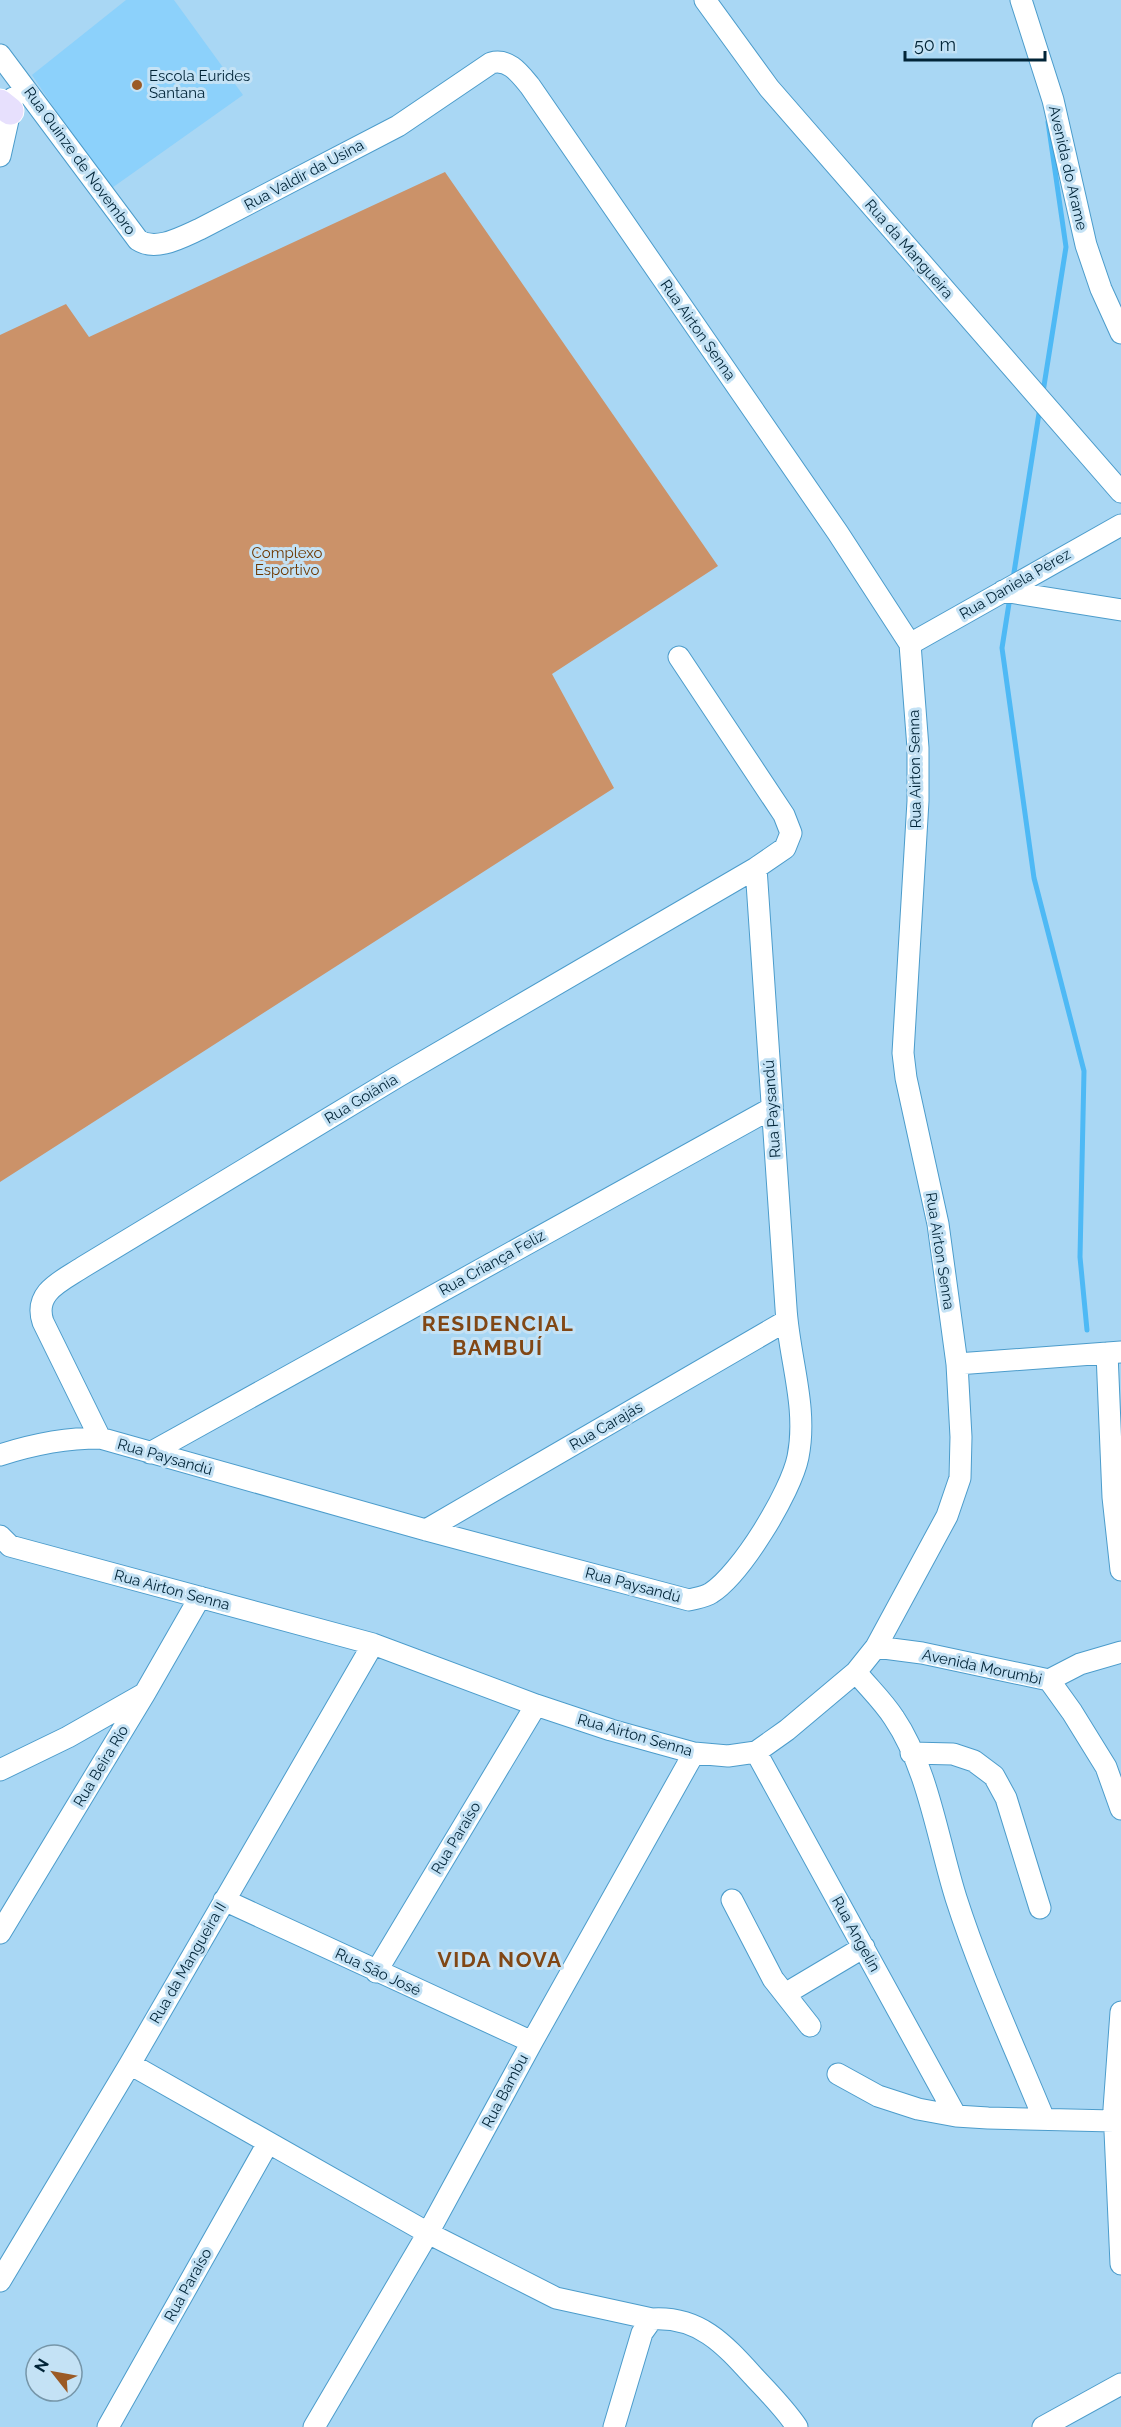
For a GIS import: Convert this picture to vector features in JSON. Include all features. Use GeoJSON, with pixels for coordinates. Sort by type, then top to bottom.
{"type":"FeatureCollection","features":[{"type":"Feature","properties":{"kind":"street","name":"Rua da Mangueira"},"geometry":{"type":"LineString","coordinates":[[705,0],[769,88],[1121,492]]}},
{"type":"Feature","properties":{"kind":"street","name":"Avenida do Arame"},"geometry":{"type":"LineString","coordinates":[[1021,0],[1053,100],[1086,245],[1101,289],[1121,333]]}},
{"type":"Feature","properties":{"kind":"street","name":"Rua Quinze de Novembro"},"geometry":{"type":"LineString","coordinates":[[0,55],[138,240]]}},
{"type":"Feature","properties":{"kind":"street","name":"Rua Airton Senna"},"geometry":{"type":"LineString","coordinates":[[3,1545],[373,1644],[536,1705],[611,1730],[694,1753],[728,1756],[756,1752],[787,1730],[856,1672],[876,1647],[947,1516],[960,1478],[961,1437],[957,1364],[938,1224],[906,1078],[903,1053],[918,801],[918,748],[909,644],[838,533],[530,86],[510,65],[498,61],[485,66],[462,82]]}},
{"type":"Feature","properties":{"kind":"street"},"geometry":{"type":"LineString","coordinates":[[0,156],[5,107],[18,78]]}},
{"type":"Feature","properties":{"kind":"street","name":"Rua Valdir da Usina"},"geometry":{"type":"LineString","coordinates":[[138,240],[147,244],[161,244],[200,229],[398,126],[462,82]]}},
{"type":"Feature","properties":{"kind":"street","name":"Rua Daniela Pérez"},"geometry":{"type":"LineString","coordinates":[[909,644],[1012,589],[1121,525]]}},
{"type":"Feature","properties":{"kind":"street"},"geometry":{"type":"LineString","coordinates":[[1012,589],[1121,610]]}},
{"type":"Feature","properties":{"kind":"street","name":"Rua Goiânia"},"geometry":{"type":"LineString","coordinates":[[100,1438],[43,1322],[39,1311],[40,1302],[46,1294],[83,1267],[387,1083],[785,849],[791,833],[784,815],[679,657]]}},
{"type":"Feature","properties":{"kind":"street","name":"Rua Paysandú"},"geometry":{"type":"LineString","coordinates":[[0,1455],[41,1442],[68,1438],[100,1438],[426,1530],[689,1600],[710,1594],[731,1576],[758,1538],[789,1484],[798,1458],[802,1424],[786,1321],[756,868]]}},
{"type":"Feature","properties":{"kind":"street","name":"Rua Criança Feliz"},"geometry":{"type":"LineString","coordinates":[[150,1453],[772,1108]]}},
{"type":"Feature","properties":{"kind":"street","name":"Rua Carajás"},"geometry":{"type":"LineString","coordinates":[[426,1530],[786,1321]]}},
{"type":"Feature","properties":{"kind":"street"},"geometry":{"type":"LineString","coordinates":[[957,1364],[1114,1353],[1113,1497],[1121,1570]]}},
{"type":"Feature","properties":{"kind":"street","name":"Rua Beira Rio"},"geometry":{"type":"LineString","coordinates":[[0,1933],[146,1693],[200,1597]]}},
{"type":"Feature","properties":{"kind":"street","name":"Rua da Mangueira II"},"geometry":{"type":"LineString","coordinates":[[0,2281],[130,2064],[373,1644]]}},
{"type":"Feature","properties":{"kind":"street","name":"Avenida Morumbi"},"geometry":{"type":"LineString","coordinates":[[876,1647],[922,1653],[1049,1680],[1106,1767],[1121,1809]]}},
{"type":"Feature","properties":{"kind":"street"},"geometry":{"type":"LineString","coordinates":[[1049,1680],[1080,1664],[1121,1652]]}},
{"type":"Feature","properties":{"kind":"street"},"geometry":{"type":"LineString","coordinates":[[856,1672],[894,1718],[912,1753],[931,1806],[956,1898],[978,1959],[1044,2119]]}},
{"type":"Feature","properties":{"kind":"street"},"geometry":{"type":"LineString","coordinates":[[0,1770],[68,1737],[146,1693]]}},
{"type":"Feature","properties":{"kind":"street","name":"Rua Paraíso"},"geometry":{"type":"LineString","coordinates":[[376,1972],[536,1705]]}},
{"type":"Feature","properties":{"kind":"street","name":"Rua Angelin"},"geometry":{"type":"LineString","coordinates":[[756,1752],[956,2116]]}},
{"type":"Feature","properties":{"kind":"street","name":"Rua Bambu"},"geometry":{"type":"LineString","coordinates":[[314,2427],[428,2233],[694,1753]]}},
{"type":"Feature","properties":{"kind":"street"},"geometry":{"type":"LineString","coordinates":[[912,1753],[953,1754],[974,1761],[994,1776],[1006,1798],[1040,1908]]}},
{"type":"Feature","properties":{"kind":"street","name":"Rua São José"},"geometry":{"type":"LineString","coordinates":[[224,1900],[532,2042]]}},
{"type":"Feature","properties":{"kind":"street"},"geometry":{"type":"LineString","coordinates":[[732,1900],[773,1979],[810,2026]]}},
{"type":"Feature","properties":{"kind":"street"},"geometry":{"type":"LineString","coordinates":[[785,1994],[864,1947]]}},
{"type":"Feature","properties":{"kind":"street"},"geometry":{"type":"LineString","coordinates":[[1121,2012],[1116,2113],[1121,2264]]}},
{"type":"Feature","properties":{"kind":"street"},"geometry":{"type":"LineString","coordinates":[[130,2064],[428,2233],[556,2298],[652,2319],[672,2318],[700,2328],[722,2342],[797,2427]]}},
{"type":"Feature","properties":{"kind":"street"},"geometry":{"type":"LineString","coordinates":[[838,2074],[878,2096],[918,2109],[956,2116],[1067,2121],[1116,2113]]}},
{"type":"Feature","properties":{"kind":"street","name":"Rua Paraíso"},"geometry":{"type":"LineString","coordinates":[[108,2427],[268,2142]]}},
{"type":"Feature","properties":{"kind":"street"},"geometry":{"type":"LineString","coordinates":[[614,2427],[642,2333],[652,2319]]}},
{"type":"Feature","properties":{"kind":"street"},"geometry":{"type":"LineString","coordinates":[[1043,2427],[1121,2384]]}},
{"type":"Feature","properties":{"kind":"shaded area","name":"Escola Eurides Santana"},"geometry":{"type":"Polygon","coordinates":[[[126,0],[174,0],[243,95],[109,190],[32,75],[126,0]]]}},
{"type":"Feature","properties":{"kind":"green space","name":"Complexo Esportivo"},"geometry":{"type":"Polygon","coordinates":[[[445,172],[718,566],[552,674],[614,788],[0,1182],[0,335],[66,304],[89,337],[445,172]]]}},
{"type":"Feature","properties":{"kind":"waterway"},"geometry":{"type":"LineString","coordinates":[[1043,392],[1066,247],[1048,122]]}},
{"type":"Feature","properties":{"kind":"waterway"},"geometry":{"type":"LineString","coordinates":[[1013,579],[1040,407]]}},
{"type":"Feature","properties":{"kind":"waterway"},"geometry":{"type":"LineString","coordinates":[[1010,597],[1002,648],[1034,878],[1084,1071],[1080,1257],[1087,1330]]}},
{"type":"Feature","properties":{"kind":"place","name":"Escola Eurides Santana"},"geometry":{"type":"Point","coordinates":[137,85]}},
{"type":"Feature","properties":{"kind":"district","name":"RESIDENCIAL BAMBUÍ"},"geometry":{"type":"Point","coordinates":[498,1335]}},
{"type":"Feature","properties":{"kind":"district","name":"VIDA NOVA"},"geometry":{"type":"Point","coordinates":[500,1959]}}]}
